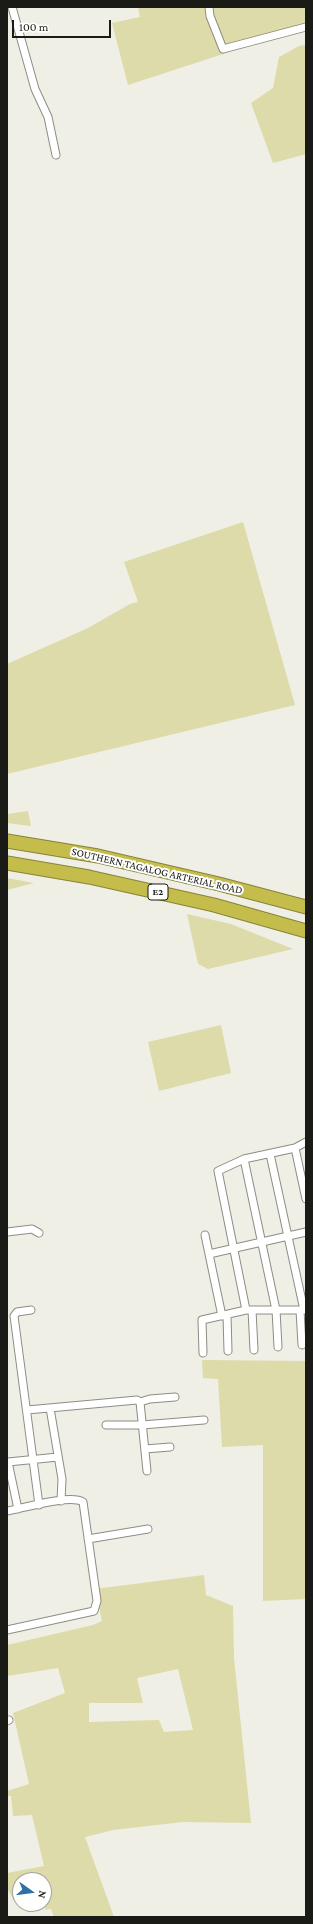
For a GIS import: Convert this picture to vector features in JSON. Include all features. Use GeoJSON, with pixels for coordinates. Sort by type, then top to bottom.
{"type":"FeatureCollection","features":[{"type":"Feature","properties":{"kind":"highway","name":"SOUTHERN TAGALOG ARTERIAL ROAD"},"geometry":{"type":"LineString","coordinates":[[7,841],[98,856],[219,884],[306,908]]}},
{"type":"Feature","properties":{"kind":"highway","name":"SOUTHERN TAGALOG ARTERIAL ROAD"},"geometry":{"type":"LineString","coordinates":[[7,863],[89,877],[207,903],[306,931]]}},
{"type":"Feature","properties":{"kind":"street"},"geometry":{"type":"LineString","coordinates":[[12,7],[35,89],[48,117],[56,155]]}},
{"type":"Feature","properties":{"kind":"street"},"geometry":{"type":"LineString","coordinates":[[209,7],[210,16],[223,49],[306,27]]}},
{"type":"Feature","properties":{"kind":"street"},"geometry":{"type":"LineString","coordinates":[[254,1350],[249,1310],[233,1248],[218,1171],[244,1160],[295,1148],[306,1142]]}},
{"type":"Feature","properties":{"kind":"street"},"geometry":{"type":"LineString","coordinates":[[295,1148],[306,1199]]}},
{"type":"Feature","properties":{"kind":"street"},"geometry":{"type":"LineString","coordinates":[[270,1154],[303,1310],[302,1345]]}},
{"type":"Feature","properties":{"kind":"street"},"geometry":{"type":"LineString","coordinates":[[244,1160],[276,1310],[278,1347]]}},
{"type":"Feature","properties":{"kind":"street"},"geometry":{"type":"LineString","coordinates":[[7,1232],[32,1229],[39,1233]]}},
{"type":"Feature","properties":{"kind":"street"},"geometry":{"type":"LineString","coordinates":[[209,1254],[306,1232]]}},
{"type":"Feature","properties":{"kind":"street"},"geometry":{"type":"LineString","coordinates":[[205,1236],[224,1315],[228,1351]]}},
{"type":"Feature","properties":{"kind":"street"},"geometry":{"type":"LineString","coordinates":[[31,1310],[17,1312],[14,1316],[39,1505]]}},
{"type":"Feature","properties":{"kind":"street"},"geometry":{"type":"LineString","coordinates":[[203,1353],[202,1320],[249,1310],[303,1310]]}},
{"type":"Feature","properties":{"kind":"street"},"geometry":{"type":"LineString","coordinates":[[27,1410],[137,1400],[140,1402],[150,1398],[175,1397]]}},
{"type":"Feature","properties":{"kind":"street"},"geometry":{"type":"LineString","coordinates":[[140,1402],[147,1471]]}},
{"type":"Feature","properties":{"kind":"street"},"geometry":{"type":"LineString","coordinates":[[50,1408],[62,1479],[61,1501]]}},
{"type":"Feature","properties":{"kind":"street"},"geometry":{"type":"LineString","coordinates":[[106,1425],[142,1426],[204,1420]]}},
{"type":"Feature","properties":{"kind":"street"},"geometry":{"type":"LineString","coordinates":[[145,1449],[170,1447]]}},
{"type":"Feature","properties":{"kind":"street"},"geometry":{"type":"LineString","coordinates":[[18,1509],[8,1462],[58,1457]]}},
{"type":"Feature","properties":{"kind":"street"},"geometry":{"type":"LineString","coordinates":[[7,1511],[61,1501],[79,1500],[83,1502],[97,1602],[94,1611],[7,1630]]}},
{"type":"Feature","properties":{"kind":"street"},"geometry":{"type":"LineString","coordinates":[[88,1539],[148,1529]]}},
{"type":"Feature","properties":{"kind":"shaded area"},"geometry":{"type":"Polygon","coordinates":[[[138,7],[306,7],[306,27],[128,85],[112,23],[140,17],[138,7]]]}},
{"type":"Feature","properties":{"kind":"shaded area"},"geometry":{"type":"Polygon","coordinates":[[[306,45],[306,154],[273,163],[251,103],[273,88],[279,57],[299,46],[306,45]]]}},
{"type":"Feature","properties":{"kind":"shaded area"},"geometry":{"type":"Polygon","coordinates":[[[243,522],[295,705],[7,774],[7,664],[88,628],[130,604],[138,602],[124,562],[243,522]]]}},
{"type":"Feature","properties":{"kind":"shaded area"},"geometry":{"type":"Polygon","coordinates":[[[28,811],[31,826],[7,823],[7,814],[28,811]]]}},
{"type":"Feature","properties":{"kind":"shaded area"},"geometry":{"type":"Polygon","coordinates":[[[7,878],[34,883],[7,890],[7,878]]]}},
{"type":"Feature","properties":{"kind":"shaded area"},"geometry":{"type":"Polygon","coordinates":[[[187,914],[231,924],[293,949],[208,969],[198,964],[187,914]]]}},
{"type":"Feature","properties":{"kind":"shaded area"},"geometry":{"type":"Polygon","coordinates":[[[221,1025],[231,1073],[159,1091],[148,1042],[221,1025]]]}},
{"type":"Feature","properties":{"kind":"shaded area"},"geometry":{"type":"Polygon","coordinates":[[[202,1360],[306,1361],[306,1599],[263,1601],[263,1445],[222,1447],[218,1379],[203,1378],[202,1360]]]}},
{"type":"Feature","properties":{"kind":"shaded area"},"geometry":{"type":"Polygon","coordinates":[[[204,1575],[206,1595],[233,1606],[234,1658],[251,1823],[183,1822],[113,1830],[85,1837],[114,1917],[54,1917],[52,1912],[52,1872],[12,1872],[44,1866],[32,1815],[13,1816],[11,1796],[7,1796],[7,1791],[29,1784],[13,1713],[65,1693],[58,1668],[7,1676],[7,1645],[93,1625],[102,1621],[95,1589],[204,1575]],[[178,1669],[137,1678],[143,1703],[89,1703],[89,1722],[159,1720],[164,1732],[193,1730],[178,1669]]]}},
{"type":"Feature","properties":{"kind":"shaded area"},"geometry":{"type":"Polygon","coordinates":[[[12,1872],[12,1897],[7,1888],[7,1873],[12,1872]]]}}]}
